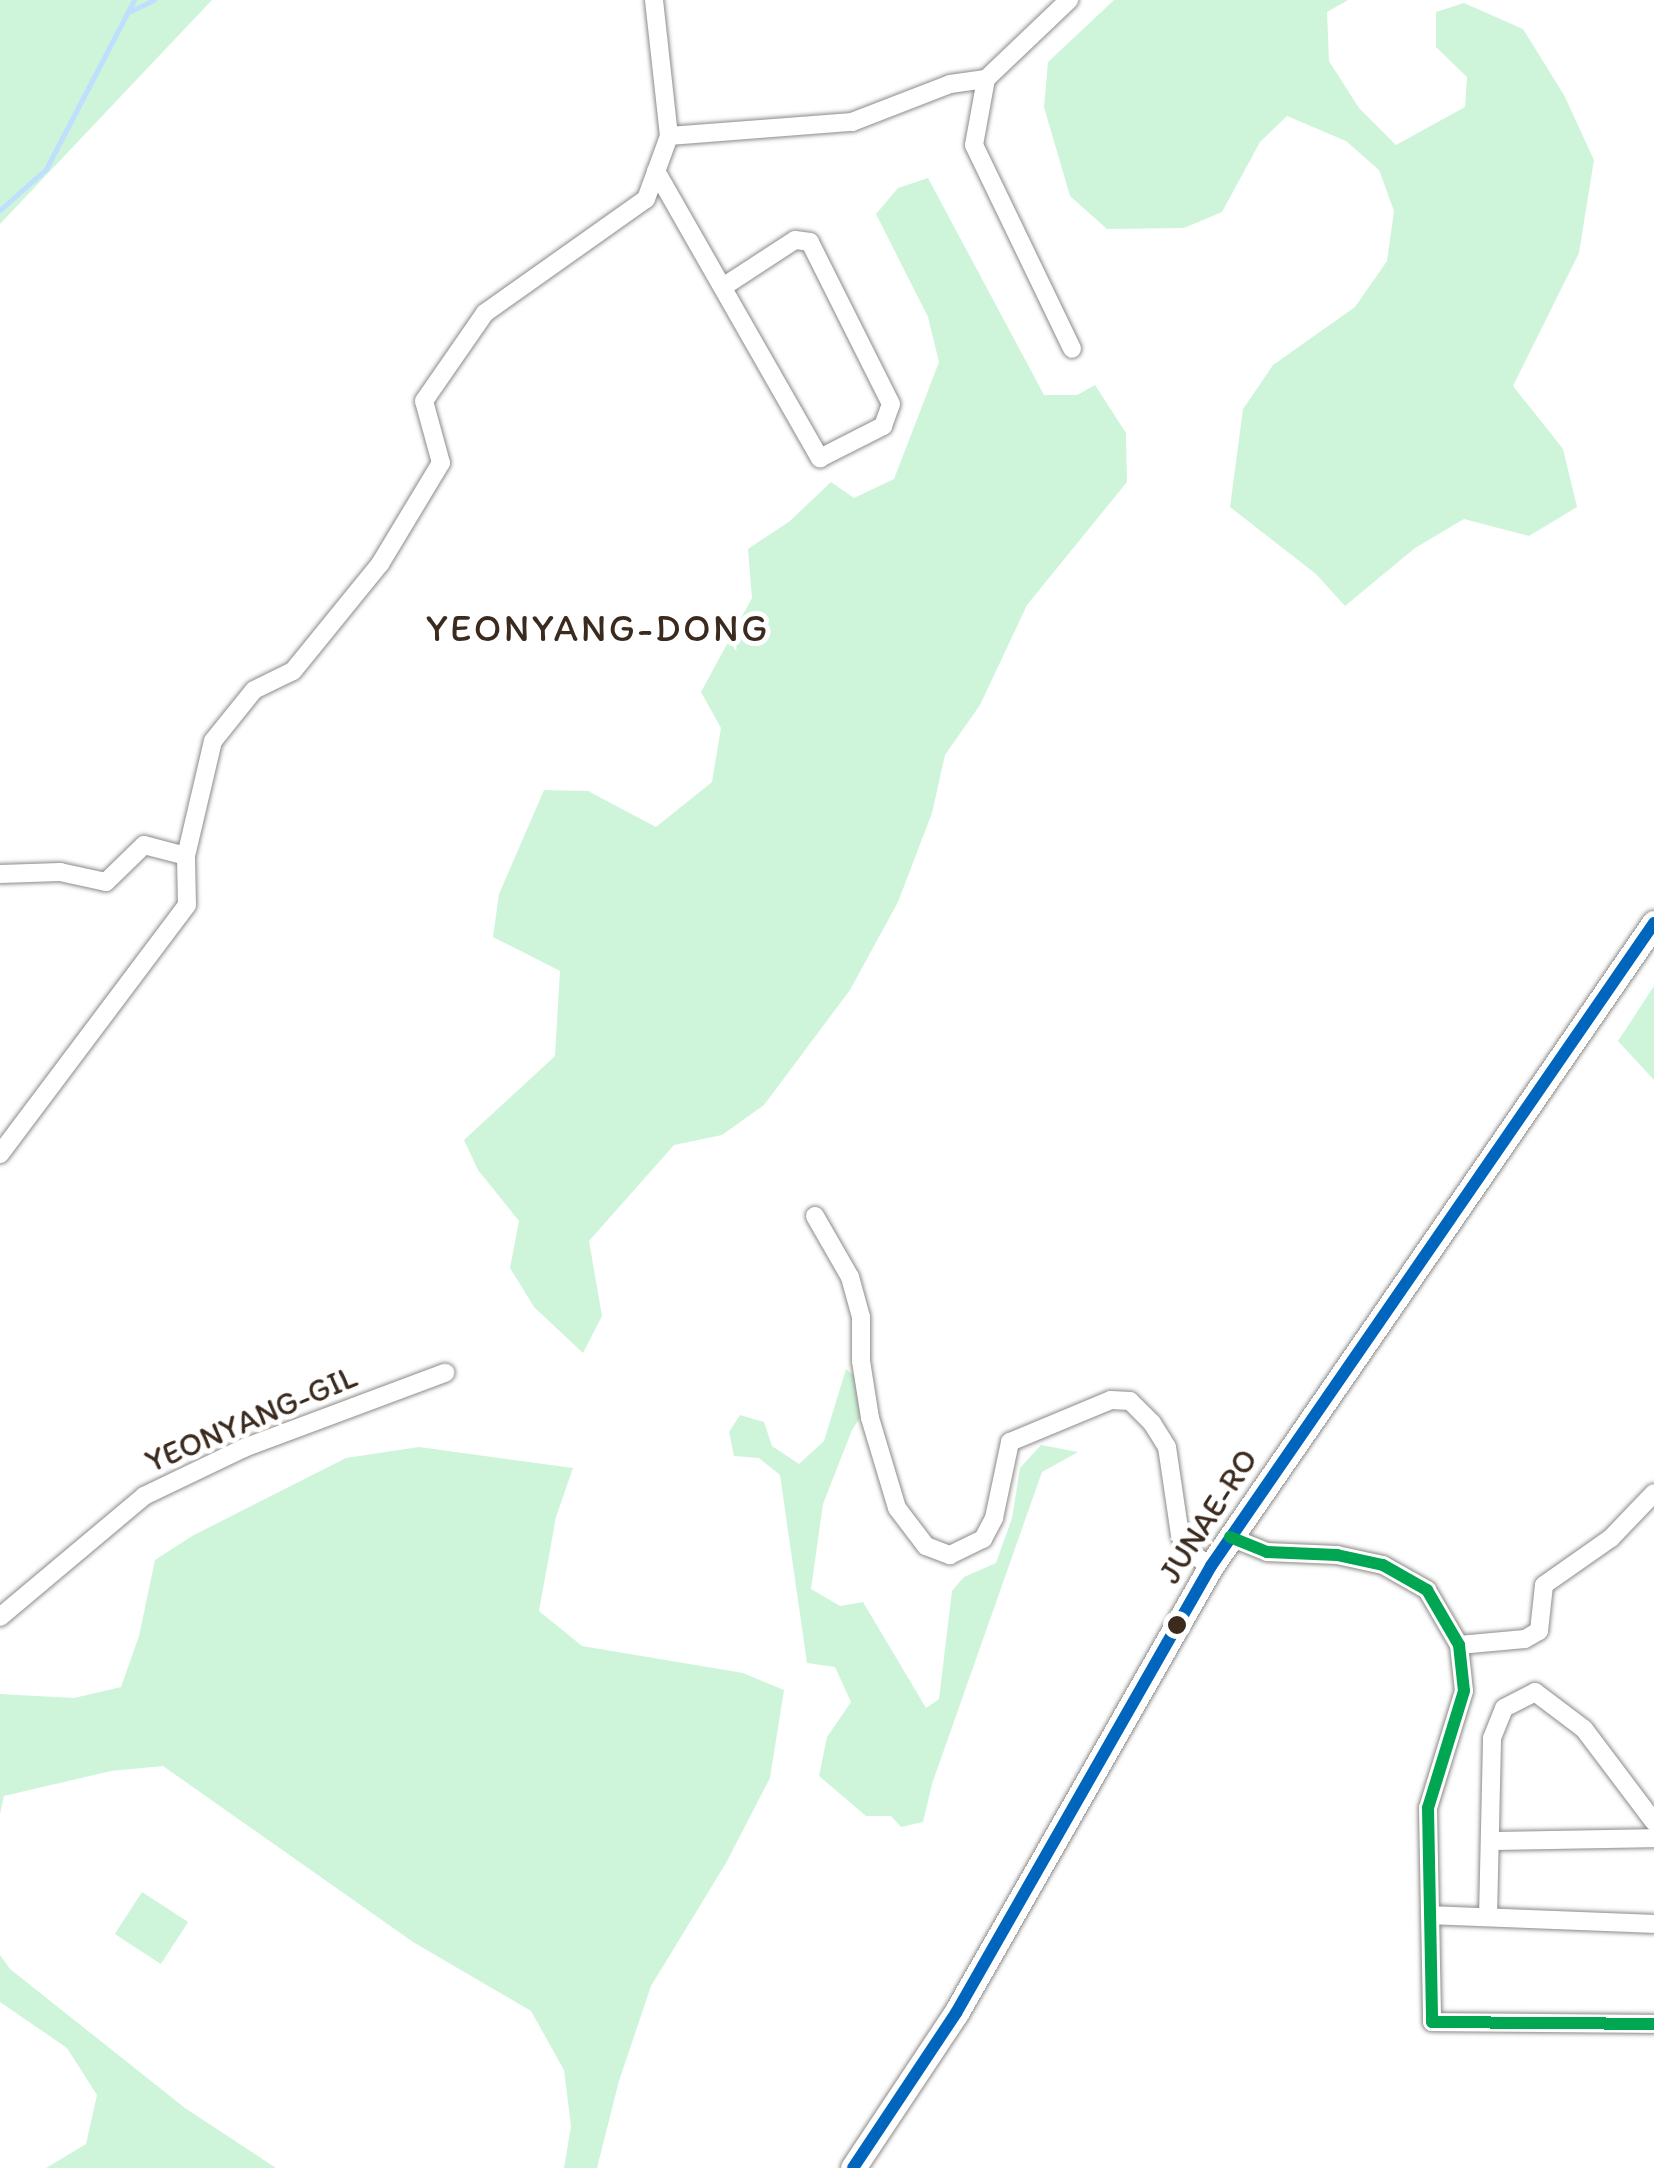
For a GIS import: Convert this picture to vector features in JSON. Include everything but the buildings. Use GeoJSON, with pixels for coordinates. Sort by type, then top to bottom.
{"type":"FeatureCollection","features":[{"type":"Feature","properties":{"kind":"main road","name":"JUNAE-RO"},"geometry":{"type":"LineString","coordinates":[[852,2168],[956,2013],[1211,1566],[1654,923]]}},
{"type":"Feature","properties":{"kind":"street"},"geometry":{"type":"LineString","coordinates":[[0,1154],[187,905],[186,856],[213,741],[254,690],[294,671],[380,564],[441,463],[424,401],[485,312],[646,198],[669,136],[654,0]]}},
{"type":"Feature","properties":{"kind":"street"},"geometry":{"type":"LineString","coordinates":[[669,136],[852,122],[950,84],[986,79],[1069,0]]}},
{"type":"Feature","properties":{"kind":"street"},"geometry":{"type":"LineString","coordinates":[[986,79],[974,145],[1072,349]]}},
{"type":"Feature","properties":{"kind":"street"},"geometry":{"type":"LineString","coordinates":[[656,170],[722,287],[820,458],[883,426],[891,404],[810,242],[794,240],[722,287]]}},
{"type":"Feature","properties":{"kind":"street"},"geometry":{"type":"LineString","coordinates":[[0,874],[60,872],[106,882],[144,845],[186,856]]}},
{"type":"Feature","properties":{"kind":"street"},"geometry":{"type":"LineString","coordinates":[[815,1216],[850,1277],[861,1317],[861,1361],[870,1418],[897,1508],[926,1546],[950,1555],[983,1539],[994,1518],[1010,1442],[1110,1400],[1130,1402],[1152,1423],[1167,1447],[1180,1535],[1186,1550],[1211,1566]]}},
{"type":"Feature","properties":{"kind":"street","name":"YEONYANG-GIL"},"geometry":{"type":"LineString","coordinates":[[0,1616],[144,1496],[244,1448],[445,1373]]}},
{"type":"Feature","properties":{"kind":"street"},"geometry":{"type":"LineString","coordinates":[[1459,1645],[1526,1639],[1539,1631],[1544,1585],[1611,1538],[1654,1493]]}},
{"type":"Feature","properties":{"kind":"street"},"geometry":{"type":"LineString","coordinates":[[1230,1538],[1267,1552],[1337,1556],[1383,1566],[1426,1590],[1459,1645],[1464,1691],[1428,1808],[1432,2022],[1654,2024]]}},
{"type":"Feature","properties":{"kind":"street"},"geometry":{"type":"LineString","coordinates":[[1488,1917],[1492,1738],[1504,1708],[1535,1692],[1584,1730],[1654,1822]]}},
{"type":"Feature","properties":{"kind":"street"},"geometry":{"type":"LineString","coordinates":[[1490,1842],[1654,1838]]}},
{"type":"Feature","properties":{"kind":"street"},"geometry":{"type":"LineString","coordinates":[[1430,1915],[1654,1924]]}},
{"type":"Feature","properties":{"kind":"green space"},"geometry":{"type":"Polygon","coordinates":[[[0,0],[212,0],[0,224],[0,0]]]}},
{"type":"Feature","properties":{"kind":"green space"},"geometry":{"type":"Polygon","coordinates":[[[1114,0],[1348,0],[1327,12],[1329,61],[1359,108],[1396,145],[1465,107],[1467,77],[1436,47],[1436,12],[1464,3],[1523,29],[1564,95],[1594,160],[1579,253],[1513,386],[1563,449],[1577,507],[1529,536],[1464,519],[1415,548],[1345,606],[1316,574],[1230,507],[1243,409],[1273,365],[1355,307],[1387,261],[1394,211],[1379,170],[1346,141],[1287,116],[1260,142],[1222,212],[1184,228],[1107,229],[1070,196],[1044,107],[1048,62],[1114,0]]]}},
{"type":"Feature","properties":{"kind":"green space"},"geometry":{"type":"Polygon","coordinates":[[[928,178],[1044,395],[1077,395],[1095,385],[1126,433],[1127,482],[1027,605],[980,705],[945,755],[932,813],[898,902],[850,990],[764,1105],[722,1135],[674,1145],[589,1241],[602,1316],[583,1353],[534,1307],[510,1268],[519,1221],[478,1170],[464,1140],[555,1056],[560,971],[493,937],[499,894],[544,790],[588,791],[656,827],[712,782],[721,728],[701,692],[752,598],[748,549],[790,521],[831,482],[854,498],[894,479],[939,362],[928,317],[876,214],[898,188],[928,178]]]}},
{"type":"Feature","properties":{"kind":"green space"},"geometry":{"type":"Polygon","coordinates":[[[1654,986],[1654,1080],[1618,1041],[1654,986]]]}},
{"type":"Feature","properties":{"kind":"green space"},"geometry":{"type":"Polygon","coordinates":[[[846,1369],[857,1378],[863,1413],[852,1430],[823,1504],[811,1589],[840,1606],[863,1602],[926,1708],[939,1699],[952,1591],[964,1577],[996,1563],[1012,1518],[1020,1468],[1041,1445],[1078,1452],[1042,1472],[932,1784],[923,1822],[901,1827],[891,1816],[866,1816],[819,1776],[827,1737],[851,1702],[835,1667],[807,1663],[780,1475],[759,1458],[734,1456],[729,1432],[740,1415],[764,1422],[772,1446],[799,1464],[824,1441],[846,1369]]]}},
{"type":"Feature","properties":{"kind":"green space"},"geometry":{"type":"Polygon","coordinates":[[[419,1447],[573,1468],[556,1517],[539,1611],[582,1646],[743,1673],[784,1690],[770,1778],[726,1863],[651,1986],[619,2081],[597,2168],[564,2168],[571,2126],[564,2070],[531,2011],[413,1942],[163,1766],[111,1771],[4,1796],[0,1814],[0,1694],[74,1698],[121,1687],[139,1636],[155,1560],[192,1536],[346,1458],[419,1447]]]}},
{"type":"Feature","properties":{"kind":"green space"},"geometry":{"type":"Polygon","coordinates":[[[142,1892],[188,1922],[161,1964],[115,1934],[142,1892]]]}},
{"type":"Feature","properties":{"kind":"green space"},"geometry":{"type":"Polygon","coordinates":[[[0,1955],[10,1969],[185,2108],[276,2168],[46,2168],[86,2144],[97,2095],[67,2048],[0,2002],[0,1955]]]}},
{"type":"Feature","properties":{"kind":"waterway"},"geometry":{"type":"LineString","coordinates":[[0,210],[46,169],[134,0]]}},
{"type":"Feature","properties":{"kind":"waterway"},"geometry":{"type":"LineString","coordinates":[[131,11],[154,0]]}},
{"type":"Feature","properties":{"kind":"transit line"},"geometry":{"type":"LineString","coordinates":[[853,2168],[956,2013],[1211,1566],[1654,923]]}},
{"type":"Feature","properties":{"kind":"transit line"},"geometry":{"type":"LineString","coordinates":[[1230,1537],[1267,1552],[1337,1555],[1383,1565],[1427,1590],[1459,1645],[1464,1691],[1428,1808],[1432,2022],[1654,2024]]}},
{"type":"Feature","properties":{"kind":"district","name":"YEONYANG-DONG"},"geometry":{"type":"Point","coordinates":[598,629]}}]}
